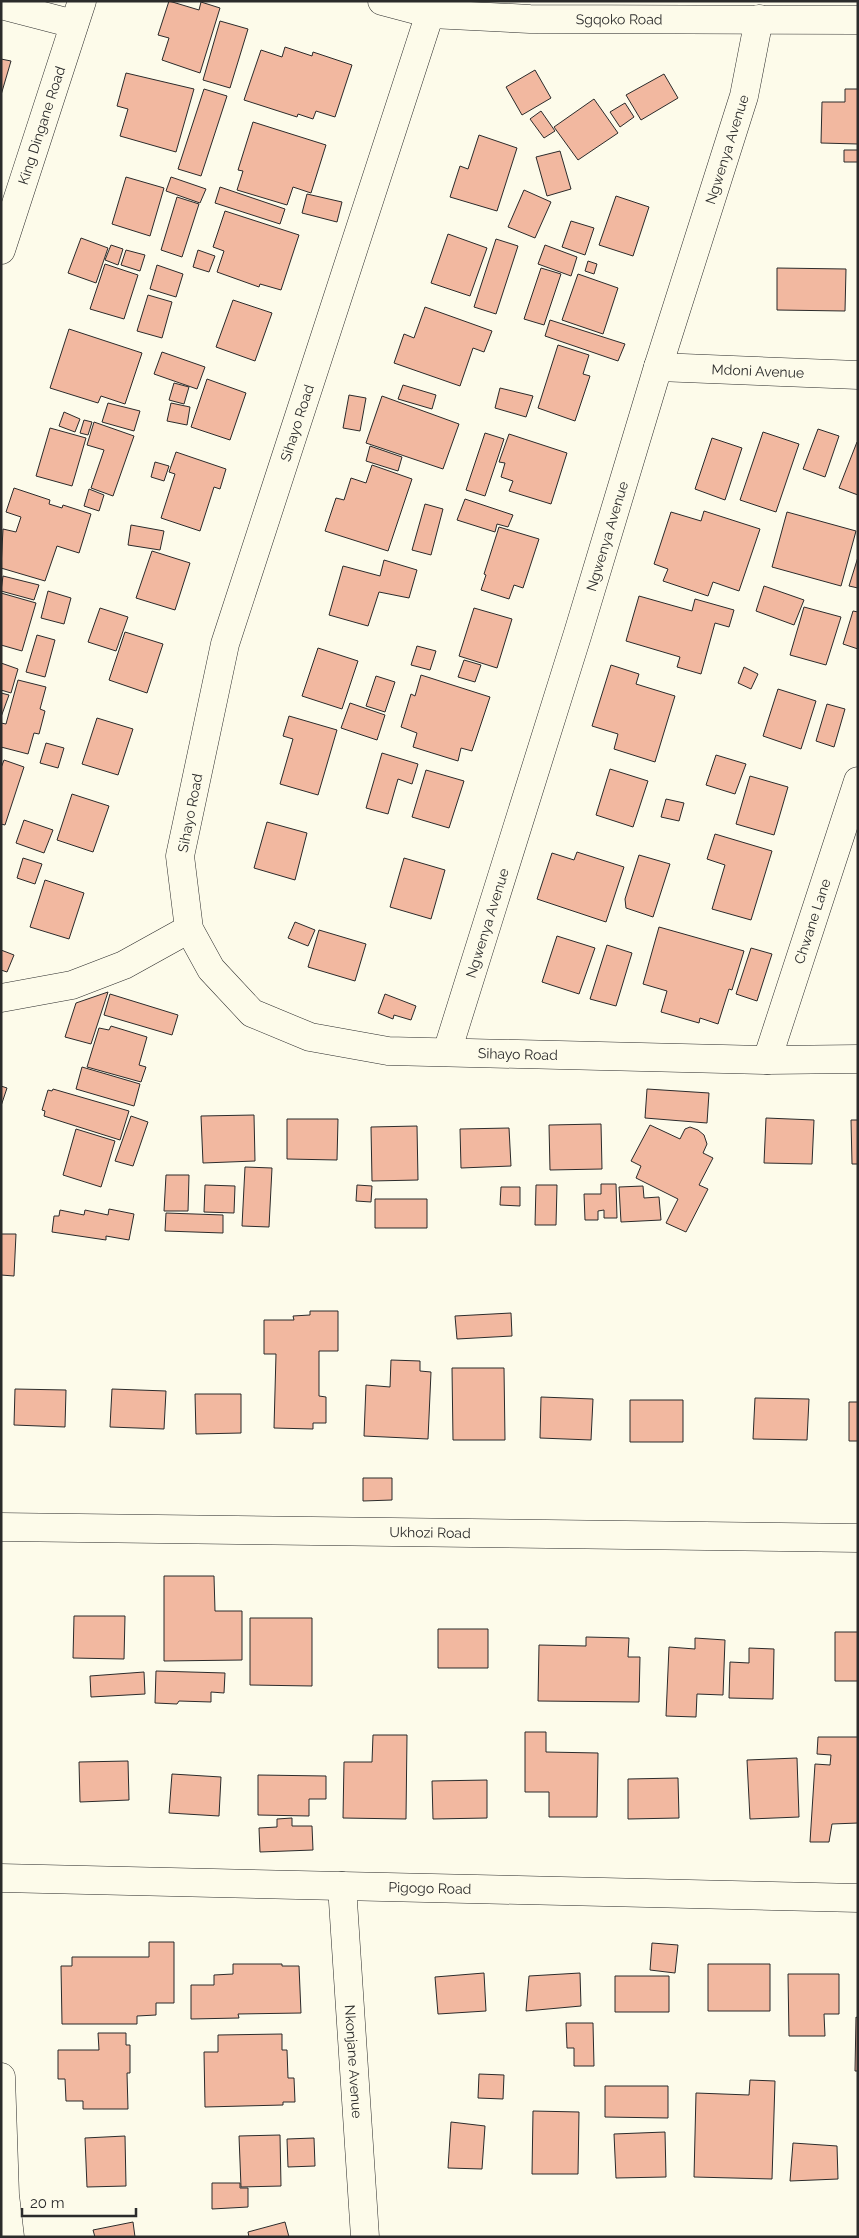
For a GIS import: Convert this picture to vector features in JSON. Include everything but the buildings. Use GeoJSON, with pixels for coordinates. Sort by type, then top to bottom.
{"type":"FeatureCollection","features":[{"type":"Feature","properties":{"kind":"street","name":"Sgqoko Road"},"geometry":{"type":"LineString","coordinates":[[382,1],[530,19],[858,20]]}},
{"type":"Feature","properties":{"kind":"street"},"geometry":{"type":"LineString","coordinates":[[1,5],[78,13]]}},
{"type":"Feature","properties":{"kind":"street","name":"Sihayo Road"},"geometry":{"type":"LineString","coordinates":[[432,7],[225,644],[180,856],[189,929],[211,969],[252,1013],[310,1037],[388,1051],[767,1060],[858,1059]]}},
{"type":"Feature","properties":{"kind":"street","name":"King Dingane Road"},"geometry":{"type":"LineString","coordinates":[[1,250],[78,13]]}},
{"type":"Feature","properties":{"kind":"street","name":"Ngwenya Avenue"},"geometry":{"type":"LineString","coordinates":[[447,1052],[578,633],[658,367],[744,96],[759,19]]}},
{"type":"Feature","properties":{"kind":"street","name":"Mdoni Avenue"},"geometry":{"type":"LineString","coordinates":[[658,367],[858,375]]}},
{"type":"Feature","properties":{"kind":"street","name":"Chwane Lane"},"geometry":{"type":"LineString","coordinates":[[767,1060],[858,781]]}},
{"type":"Feature","properties":{"kind":"street"},"geometry":{"type":"LineString","coordinates":[[1,998],[72,985],[124,965],[189,929]]}},
{"type":"Feature","properties":{"kind":"street","name":"Ukhozi Road"},"geometry":{"type":"LineString","coordinates":[[1,1527],[858,1538]]}},
{"type":"Feature","properties":{"kind":"street","name":"Pigogo Road"},"geometry":{"type":"LineString","coordinates":[[1,1878],[858,1898]]}},
{"type":"Feature","properties":{"kind":"street","name":"Nkonjane Avenue"},"geometry":{"type":"LineString","coordinates":[[342,1886],[365,2237]]}},
{"type":"Feature","properties":{"kind":"street"},"geometry":{"type":"LineString","coordinates":[[1,2077],[5,2195],[10,2237]]}}]}
